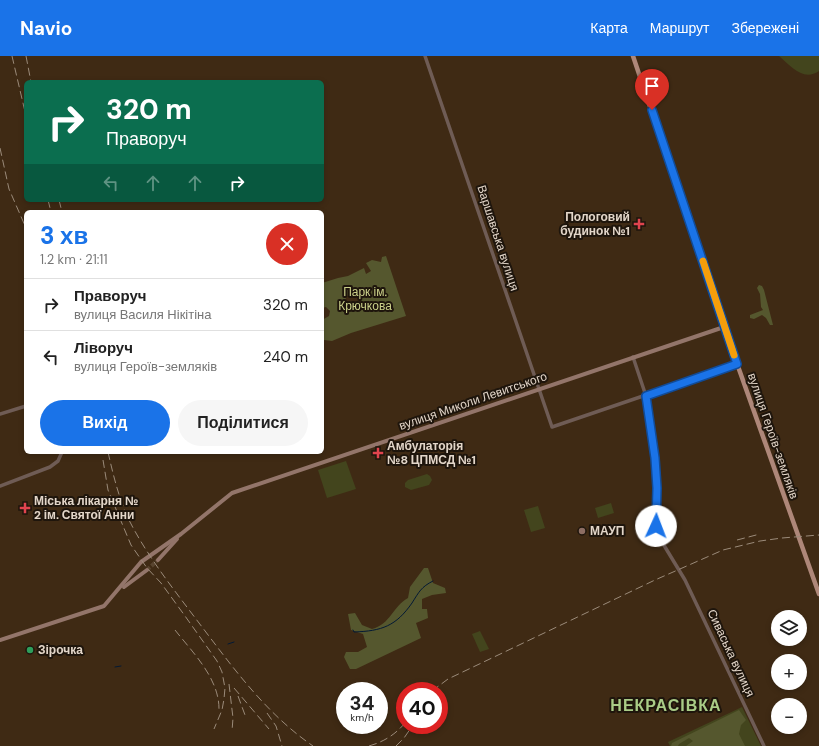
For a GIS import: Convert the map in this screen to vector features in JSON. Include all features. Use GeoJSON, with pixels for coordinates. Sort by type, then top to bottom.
{"type":"FeatureCollection","features":[{"type":"Feature","properties":{"kind":"main road","name":"вулиця Героїв-земляків"},"geometry":{"type":"LineString","coordinates":[[633,56],[737,364],[819,594]]}},
{"type":"Feature","properties":{"kind":"main road","name":"вулиця Миколи Левитського"},"geometry":{"type":"LineString","coordinates":[[181,534],[229,495],[235,492],[724,326]]}},
{"type":"Feature","properties":{"kind":"main road"},"geometry":{"type":"LineString","coordinates":[[158,560],[181,534]]}},
{"type":"Feature","properties":{"kind":"main road"},"geometry":{"type":"LineString","coordinates":[[0,640],[102,607],[107,604],[141,562],[181,534]]}},
{"type":"Feature","properties":{"kind":"main road"},"geometry":{"type":"LineString","coordinates":[[118,590],[147,570]]}},
{"type":"Feature","properties":{"kind":"street","name":"Варшавська вулиця"},"geometry":{"type":"LineString","coordinates":[[425,56],[552,427],[646,396]]}},
{"type":"Feature","properties":{"kind":"street","name":"Сиваська вулиця"},"geometry":{"type":"LineString","coordinates":[[633,357],[646,396],[655,455],[657,488],[656,526],[665,547],[685,580],[764,746]]}},
{"type":"Feature","properties":{"kind":"street"},"geometry":{"type":"LineString","coordinates":[[646,396],[737,364]]}},
{"type":"Feature","properties":{"kind":"street"},"geometry":{"type":"LineString","coordinates":[[0,414],[24,407]]}},
{"type":"Feature","properties":{"kind":"street"},"geometry":{"type":"LineString","coordinates":[[0,486],[50,467],[58,460],[61,454]]}},
{"type":"Feature","properties":{"kind":"green space"},"geometry":{"type":"Polygon","coordinates":[[[779,56],[819,56],[819,71],[808,75],[802,74],[779,56]]]}},
{"type":"Feature","properties":{"kind":"green space","name":"Парк ім. Крючкова"},"geometry":{"type":"Polygon","coordinates":[[[386,256],[406,316],[351,333],[332,341],[324,340],[324,319],[329,316],[330,311],[326,307],[324,308],[324,282],[348,276],[364,268],[366,274],[371,271],[366,263],[372,260],[381,262],[382,257],[386,256]],[[354,293],[347,296],[345,301],[347,307],[353,311],[359,309],[362,303],[360,297],[354,293]]]}},
{"type":"Feature","properties":{"kind":"green space"},"geometry":{"type":"Polygon","coordinates":[[[759,285],[762,286],[764,290],[773,325],[770,325],[766,318],[762,315],[754,319],[750,318],[750,315],[763,310],[761,307],[760,294],[757,288],[759,285]]]}},
{"type":"Feature","properties":{"kind":"green space"},"geometry":{"type":"Polygon","coordinates":[[[346,461],[356,489],[327,498],[318,470],[346,461]]]}},
{"type":"Feature","properties":{"kind":"green space"},"geometry":{"type":"Polygon","coordinates":[[[427,474],[432,480],[429,485],[411,490],[405,487],[405,483],[408,480],[427,474]]]}},
{"type":"Feature","properties":{"kind":"green space"},"geometry":{"type":"Polygon","coordinates":[[[611,503],[614,513],[598,518],[595,508],[611,503]]]}},
{"type":"Feature","properties":{"kind":"green space"},"geometry":{"type":"Polygon","coordinates":[[[538,506],[545,528],[531,532],[524,510],[538,506]]]}},
{"type":"Feature","properties":{"kind":"green space"},"geometry":{"type":"Polygon","coordinates":[[[424,568],[428,568],[433,583],[445,588],[446,593],[432,595],[422,599],[422,609],[427,609],[428,618],[416,623],[421,638],[356,669],[350,669],[344,657],[346,652],[358,652],[367,647],[363,634],[351,630],[348,614],[355,613],[362,625],[372,629],[378,627],[408,598],[410,587],[424,568]]]}},
{"type":"Feature","properties":{"kind":"green space"},"geometry":{"type":"Polygon","coordinates":[[[480,631],[489,649],[480,652],[472,634],[480,631]]]}},
{"type":"Feature","properties":{"kind":"green space"},"geometry":{"type":"Polygon","coordinates":[[[742,707],[761,746],[670,746],[668,742],[742,707]]]}},
{"type":"Feature","properties":{"kind":"green space"},"geometry":{"type":"Polygon","coordinates":[[[739,710],[746,720],[741,725],[739,734],[745,746],[686,746],[693,741],[689,738],[678,746],[671,746],[672,743],[739,710]]]}},
{"type":"Feature","properties":{"kind":"waterway"},"geometry":{"type":"LineString","coordinates":[[353,630],[354,632],[373,630],[388,626],[400,617],[423,588],[433,581]]}},
{"type":"Feature","properties":{"kind":"waterway"},"geometry":{"type":"LineString","coordinates":[[228,644],[234,642]]}},
{"type":"Feature","properties":{"kind":"waterway"},"geometry":{"type":"LineString","coordinates":[[115,667],[121,666]]}},
{"type":"Feature","properties":{"kind":"tunnel"},"geometry":{"type":"LineString","coordinates":[[147,570],[158,560]]}},
{"type":"Feature","properties":{"kind":"railway"},"geometry":{"type":"LineString","coordinates":[[12,56],[24,107]]}},
{"type":"Feature","properties":{"kind":"railway"},"geometry":{"type":"LineString","coordinates":[[26,56],[31,80]]}},
{"type":"Feature","properties":{"kind":"railway"},"geometry":{"type":"LineString","coordinates":[[0,148],[9,189],[24,223]]}},
{"type":"Feature","properties":{"kind":"railway"},"geometry":{"type":"LineString","coordinates":[[48,202],[50,210]]}},
{"type":"Feature","properties":{"kind":"railway"},"geometry":{"type":"LineString","coordinates":[[60,202],[62,210]]}},
{"type":"Feature","properties":{"kind":"railway"},"geometry":{"type":"LineString","coordinates":[[108,454],[118,492],[127,516],[134,530],[159,569],[222,654],[250,687],[279,719],[313,746]]}},
{"type":"Feature","properties":{"kind":"railway"},"geometry":{"type":"LineString","coordinates":[[103,460],[108,490],[131,545],[185,616],[217,661],[222,672],[225,688],[224,699],[222,710],[214,729]]}},
{"type":"Feature","properties":{"kind":"railway"},"geometry":{"type":"LineString","coordinates":[[737,540],[760,534]]}},
{"type":"Feature","properties":{"kind":"railway"},"geometry":{"type":"LineString","coordinates":[[444,682],[655,580],[723,550],[760,541],[819,535]]}},
{"type":"Feature","properties":{"kind":"railway"},"geometry":{"type":"LineString","coordinates":[[175,630],[204,666],[210,676],[215,687],[219,709]]}},
{"type":"Feature","properties":{"kind":"railway"},"geometry":{"type":"LineString","coordinates":[[229,684],[233,718],[232,731]]}},
{"type":"Feature","properties":{"kind":"railway"},"geometry":{"type":"LineString","coordinates":[[234,688],[269,729]]}},
{"type":"Feature","properties":{"kind":"railway"},"geometry":{"type":"LineString","coordinates":[[238,696],[245,715]]}},
{"type":"Feature","properties":{"kind":"railway"},"geometry":{"type":"LineString","coordinates":[[267,713],[276,726],[282,746]]}},
{"type":"Feature","properties":{"kind":"railway"},"geometry":{"type":"LineString","coordinates":[[369,746],[388,738],[396,732]]}},
{"type":"Feature","properties":{"kind":"railway"},"geometry":{"type":"LineString","coordinates":[[396,746],[407,734]]}},
{"type":"Feature","properties":{"kind":"slow traffic"},"geometry":{"type":"LineString","coordinates":[[703,261],[734,355]]}},
{"type":"Feature","properties":{"kind":"place","name":"Пологовий будинок №1"},"geometry":{"type":"Point","coordinates":[639,224]}},
{"type":"Feature","properties":{"kind":"place","name":"Амбулаторія №8 ЦПМСД №1"},"geometry":{"type":"Point","coordinates":[378,453]}},
{"type":"Feature","properties":{"kind":"place","name":"Міська лікарня № 2 ім. Святої Анни"},"geometry":{"type":"Point","coordinates":[25,508]}},
{"type":"Feature","properties":{"kind":"place","name":"МАУП"},"geometry":{"type":"Point","coordinates":[582,531]}},
{"type":"Feature","properties":{"kind":"place","name":"Зірочка"},"geometry":{"type":"Point","coordinates":[30,650]}},
{"type":"Feature","properties":{"kind":"district","name":"НЕКРАСІВКА"},"geometry":{"type":"Point","coordinates":[666,705]}},
{"type":"Feature","properties":{"kind":"route"},"geometry":{"type":"LineString","coordinates":[[652,110],[737,364],[646,396],[655,458],[657,488],[656,526]]}}]}
